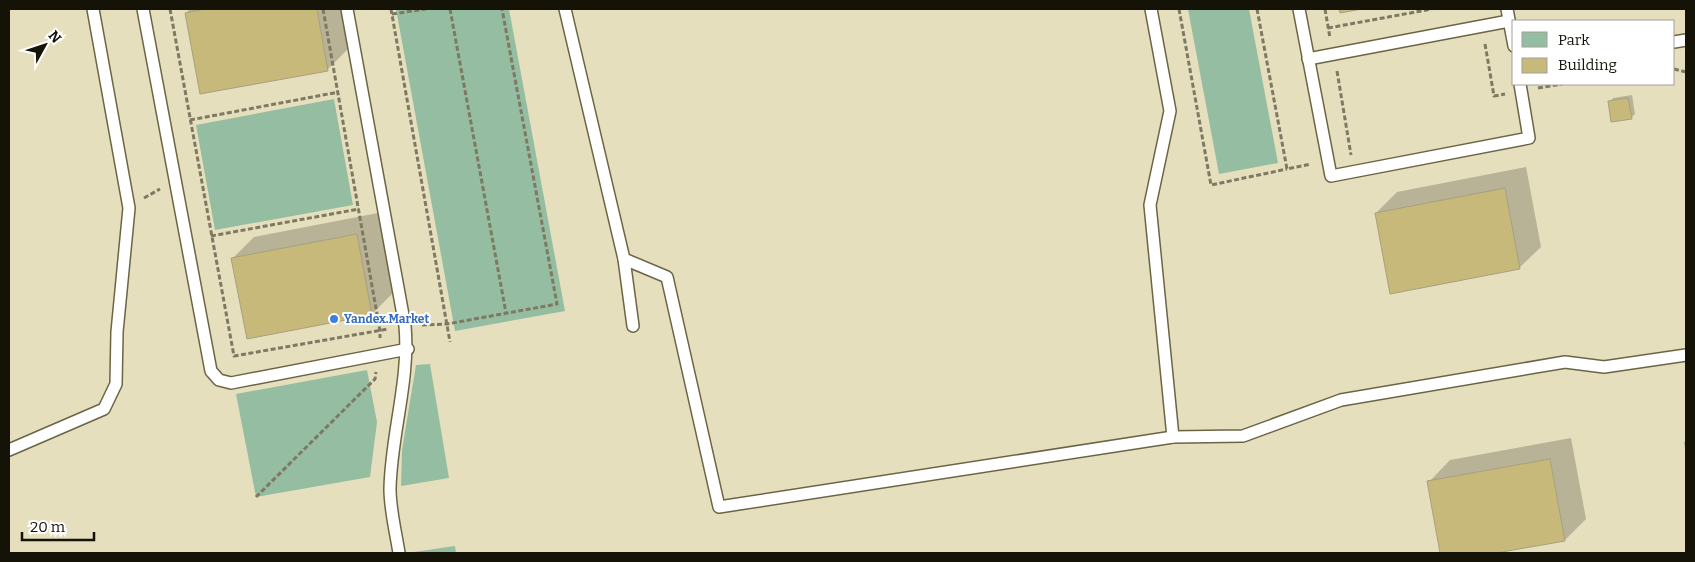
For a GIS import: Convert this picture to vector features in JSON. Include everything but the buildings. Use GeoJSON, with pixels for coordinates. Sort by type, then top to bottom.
{"type":"FeatureCollection","features":[{"type":"Feature","properties":{"kind":"lane"},"geometry":{"type":"LineString","coordinates":[[9,450],[104,408],[116,384],[117,332],[129,208],[93,9]]}},
{"type":"Feature","properties":{"kind":"lane"},"geometry":{"type":"LineString","coordinates":[[143,9],[211,372],[219,380],[231,383],[408,350]]}},
{"type":"Feature","properties":{"kind":"lane"},"geometry":{"type":"LineString","coordinates":[[347,9],[408,350],[394,445],[390,490],[399,553]]}},
{"type":"Feature","properties":{"kind":"lane"},"geometry":{"type":"LineString","coordinates":[[565,9],[624,260],[633,326]]}},
{"type":"Feature","properties":{"kind":"lane"},"geometry":{"type":"LineString","coordinates":[[1152,9],[1170,112],[1150,205],[1173,437]]}},
{"type":"Feature","properties":{"kind":"lane"},"geometry":{"type":"LineString","coordinates":[[1299,9],[1331,176],[1529,138],[1520,85]]}},
{"type":"Feature","properties":{"kind":"lane"},"geometry":{"type":"LineString","coordinates":[[1506,9],[1512,36]]}},
{"type":"Feature","properties":{"kind":"lane"},"geometry":{"type":"LineString","coordinates":[[1308,59],[1509,21]]}},
{"type":"Feature","properties":{"kind":"lane"},"geometry":{"type":"LineString","coordinates":[[624,260],[667,277],[719,507],[1173,437],[1243,436],[1341,400],[1565,362],[1604,367],[1686,355]]}},
{"type":"Feature","properties":{"kind":"path"},"geometry":{"type":"LineString","coordinates":[[170,9],[234,356],[405,326],[447,324],[557,304],[502,9]]}},
{"type":"Feature","properties":{"kind":"path"},"geometry":{"type":"LineString","coordinates":[[256,497],[375,379],[380,331],[323,9]]}},
{"type":"Feature","properties":{"kind":"path"},"geometry":{"type":"LineString","coordinates":[[391,9],[450,342]]}},
{"type":"Feature","properties":{"kind":"path"},"geometry":{"type":"LineString","coordinates":[[392,14],[426,9]]}},
{"type":"Feature","properties":{"kind":"path"},"geometry":{"type":"LineString","coordinates":[[450,9],[506,313]]}},
{"type":"Feature","properties":{"kind":"path"},"geometry":{"type":"LineString","coordinates":[[1179,9],[1211,185],[1352,155],[1325,9]]}},
{"type":"Feature","properties":{"kind":"path"},"geometry":{"type":"LineString","coordinates":[[1257,9],[1287,169]]}},
{"type":"Feature","properties":{"kind":"path"},"geometry":{"type":"LineString","coordinates":[[1328,28],[1432,9]]}},
{"type":"Feature","properties":{"kind":"path"},"geometry":{"type":"LineString","coordinates":[[1482,26],[1494,96]]}},
{"type":"Feature","properties":{"kind":"path"},"geometry":{"type":"LineString","coordinates":[[190,120],[339,92]]}},
{"type":"Feature","properties":{"kind":"path"},"geometry":{"type":"LineString","coordinates":[[129,208],[156,190],[176,183]]}},
{"type":"Feature","properties":{"kind":"path"},"geometry":{"type":"LineString","coordinates":[[211,236],[359,209]]}},
{"type":"Feature","properties":{"kind":"green space"},"geometry":{"type":"Polygon","coordinates":[[[396,9],[509,9],[565,311],[455,331],[396,9]]]}},
{"type":"Feature","properties":{"kind":"green space"},"geometry":{"type":"Polygon","coordinates":[[[1188,9],[1249,9],[1278,163],[1219,174],[1188,9]]]}},
{"type":"Feature","properties":{"kind":"green space"},"geometry":{"type":"Polygon","coordinates":[[[334,99],[353,205],[215,230],[196,125],[334,99]]]}},
{"type":"Feature","properties":{"kind":"green space"},"geometry":{"type":"Polygon","coordinates":[[[430,364],[449,478],[401,486],[402,450],[416,365],[430,364]]]}},
{"type":"Feature","properties":{"kind":"green space"},"geometry":{"type":"Polygon","coordinates":[[[367,370],[377,422],[370,477],[256,497],[236,394],[367,370]]]}},
{"type":"Feature","properties":{"kind":"green space"},"geometry":{"type":"Polygon","coordinates":[[[455,546],[456,553],[407,553],[455,546]]]}},
{"type":"Feature","properties":{"kind":"place","name":"Yandex.Market"},"geometry":{"type":"Point","coordinates":[334,319]}}]}
